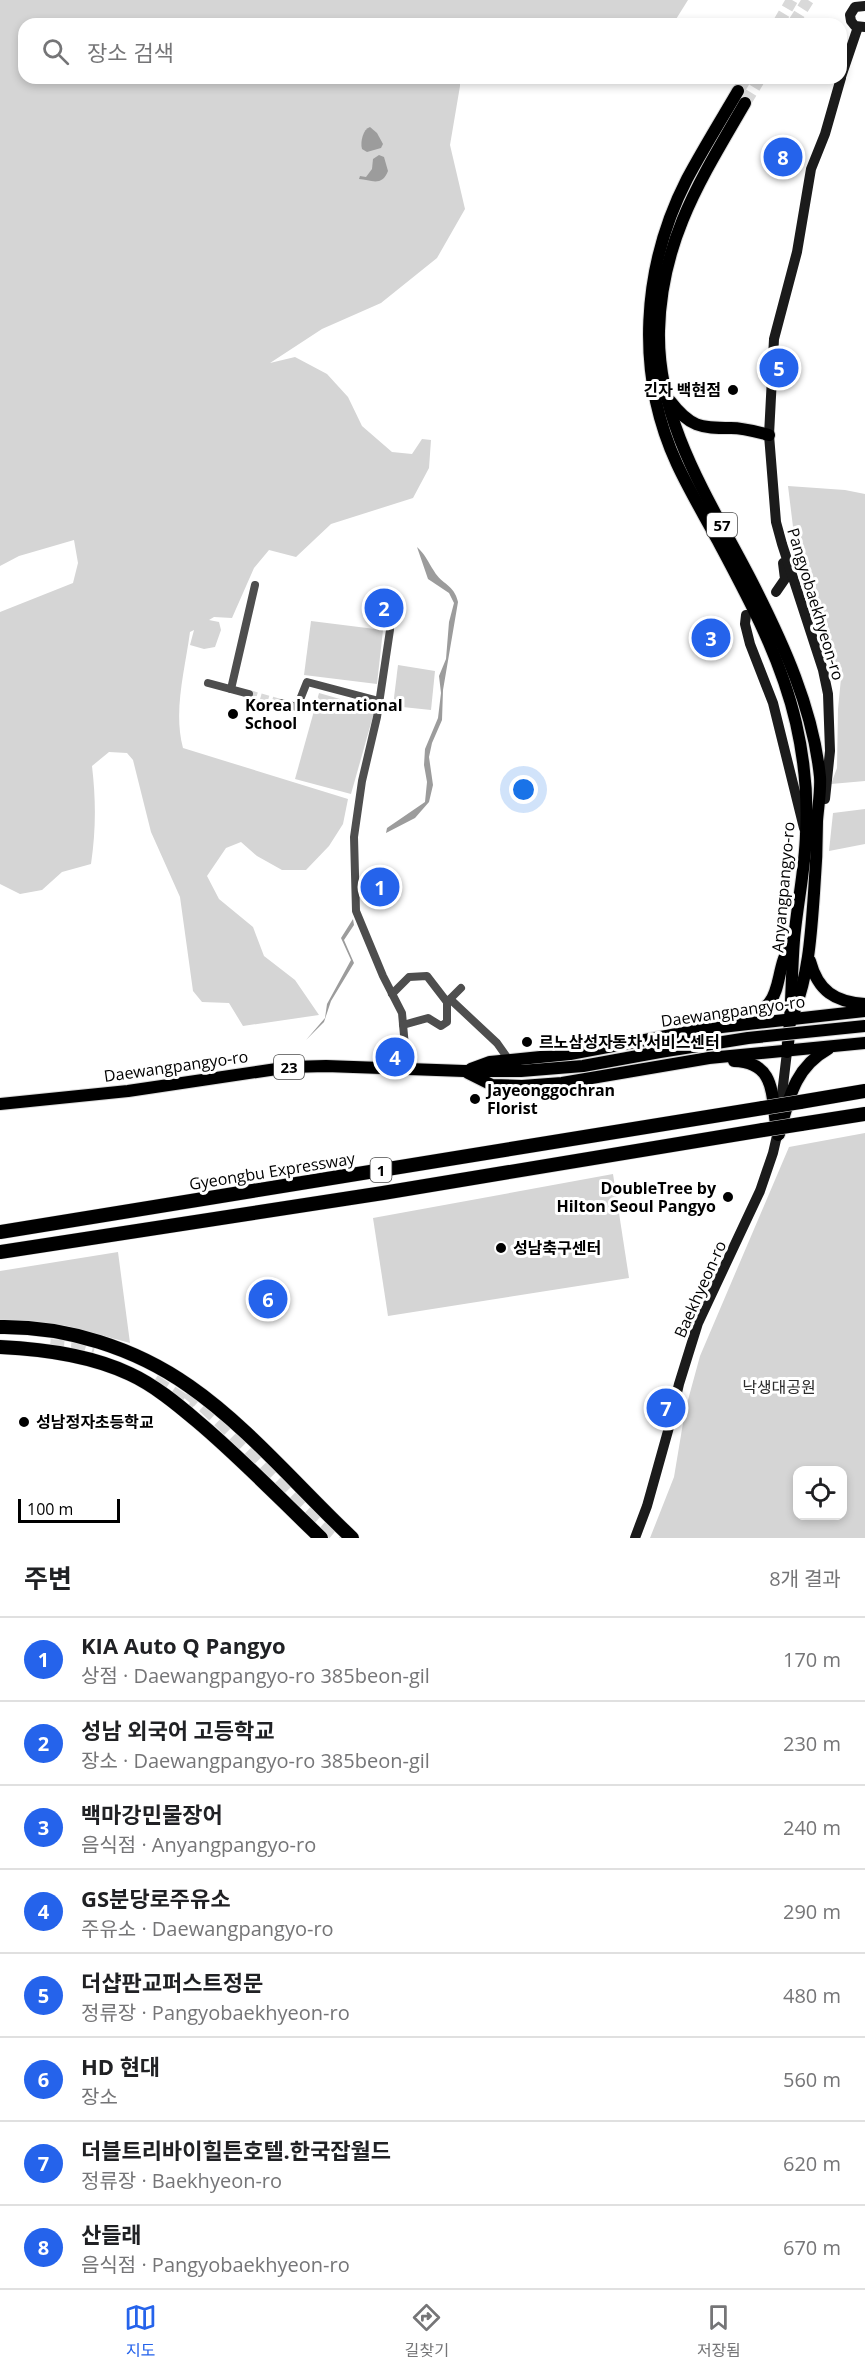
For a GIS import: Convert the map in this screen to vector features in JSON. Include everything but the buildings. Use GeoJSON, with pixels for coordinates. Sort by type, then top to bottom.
{"type":"FeatureCollection","features":[{"type":"Feature","properties":{"kind":"highway","name":"Gyeongbu Expressway"},"geometry":{"type":"LineString","coordinates":[[0,1232],[865,1091]]}},
{"type":"Feature","properties":{"kind":"highway","name":"1"},"geometry":{"type":"LineString","coordinates":[[0,1252],[383,1193],[865,1114]]}},
{"type":"Feature","properties":{"kind":"highway"},"geometry":{"type":"LineString","coordinates":[[0,1327],[48,1330],[82,1337],[144,1360],[188,1385],[225,1415],[352,1538]]}},
{"type":"Feature","properties":{"kind":"highway"},"geometry":{"type":"LineString","coordinates":[[0,1347],[69,1355],[107,1365],[132,1375],[175,1403],[212,1434],[321,1538]]}},
{"type":"Feature","properties":{"kind":"main road","name":"Anyangpangyo-ro"},"geometry":{"type":"LineString","coordinates":[[738,90],[687,179],[673,210],[660,249],[652,281],[649,321],[651,373],[664,429],[677,463],[774,653],[796,723],[805,783],[806,835],[794,939],[792,1018],[787,1052]]}},
{"type":"Feature","properties":{"kind":"main road","name":"Anyangpangyo-ro"},"geometry":{"type":"LineString","coordinates":[[745,103],[698,184],[683,215],[670,251],[659,332],[667,397],[686,459],[752,581],[784,647],[810,721],[820,779],[818,841],[809,958],[803,990],[792,1018]]}},
{"type":"Feature","properties":{"kind":"main road"},"geometry":{"type":"LineString","coordinates":[[667,397],[689,422],[702,428],[733,428],[769,435]]}},
{"type":"Feature","properties":{"kind":"main road"},"geometry":{"type":"LineString","coordinates":[[704,1029],[741,1020],[770,1005],[778,987],[783,955],[794,939]]}},
{"type":"Feature","properties":{"kind":"main road","name":"57"},"geometry":{"type":"LineString","coordinates":[[809,958],[813,972],[821,986],[832,996],[846,1003],[865,1004]]}},
{"type":"Feature","properties":{"kind":"main road","name":"Daewangpangyo-ro"},"geometry":{"type":"LineString","coordinates":[[464,1071],[490,1062],[570,1054],[704,1029],[865,1011]]}},
{"type":"Feature","properties":{"kind":"main road","name":"Daewangpangyo-ro"},"geometry":{"type":"LineString","coordinates":[[0,1104],[128,1091],[281,1068],[326,1066],[464,1071],[560,1069],[748,1038],[865,1026]]}},
{"type":"Feature","properties":{"kind":"main road","name":"Daewangpangyo-ro"},"geometry":{"type":"LineString","coordinates":[[464,1071],[492,1085],[522,1086],[562,1083],[710,1058],[865,1043]]}},
{"type":"Feature","properties":{"kind":"main road"},"geometry":{"type":"LineString","coordinates":[[778,1135],[790,1096],[802,1072],[817,1055],[831,1047]]}},
{"type":"Feature","properties":{"kind":"main road"},"geometry":{"type":"LineString","coordinates":[[710,1058],[742,1061],[757,1065],[764,1070],[770,1083],[778,1135]]}},
{"type":"Feature","properties":{"kind":"street","name":"Pangyobaekhyeon-ro"},"geometry":{"type":"LineString","coordinates":[[847,63],[862,27],[851,21],[850,15],[855,7],[862,4]]}},
{"type":"Feature","properties":{"kind":"street","name":"Pangyobaekhyeon-ro"},"geometry":{"type":"LineString","coordinates":[[817,822],[825,805],[830,751],[830,715],[823,670],[777,522],[769,435],[774,339],[797,252],[811,169],[825,134],[839,84]]}},
{"type":"Feature","properties":{"kind":"street"},"geometry":{"type":"LineString","coordinates":[[782,544],[784,579],[776,591],[788,589],[798,594]]}},
{"type":"Feature","properties":{"kind":"street"},"geometry":{"type":"LineString","coordinates":[[231,689],[255,585]]}},
{"type":"Feature","properties":{"kind":"street"},"geometry":{"type":"LineString","coordinates":[[746,615],[745,624],[750,644],[773,703],[806,835]]}},
{"type":"Feature","properties":{"kind":"street"},"geometry":{"type":"LineString","coordinates":[[390,630],[354,837],[356,911],[402,1013],[407,1069]]}},
{"type":"Feature","properties":{"kind":"street"},"geometry":{"type":"LineString","coordinates":[[280,703],[297,707],[307,682],[379,701]]}},
{"type":"Feature","properties":{"kind":"street"},"geometry":{"type":"LineString","coordinates":[[208,683],[249,694]]}},
{"type":"Feature","properties":{"kind":"street"},"geometry":{"type":"LineString","coordinates":[[392,994],[409,977],[427,976],[449,1000],[497,1043],[509,1060]]}},
{"type":"Feature","properties":{"kind":"street"},"geometry":{"type":"LineString","coordinates":[[403,1025],[428,1018],[441,1026],[447,1022],[449,1000],[461,988]]}},
{"type":"Feature","properties":{"kind":"street","name":"Baekhyeon-ro"},"geometry":{"type":"LineString","coordinates":[[635,1538],[653,1485],[679,1384],[698,1323],[760,1191],[778,1135],[787,1052]]}},
{"type":"Feature","properties":{"kind":"green space"},"geometry":{"type":"Polygon","coordinates":[[[0,0],[688,0],[677,18],[18,18],[18,84],[460,84],[450,145],[465,209],[437,258],[381,303],[322,329],[270,363],[295,357],[327,374],[348,397],[362,426],[392,452],[412,454],[422,439],[431,440],[429,468],[413,498],[331,524],[296,557],[269,550],[254,568],[232,618],[214,617],[209,620],[219,622],[221,630],[215,647],[204,649],[190,645],[194,630],[190,632],[183,676],[179,720],[183,748],[348,799],[343,824],[329,846],[306,870],[282,870],[257,856],[241,842],[226,848],[207,876],[219,899],[253,927],[264,956],[295,980],[319,1015],[243,1026],[229,1003],[202,1002],[193,991],[180,897],[151,832],[133,760],[127,753],[109,752],[92,766],[95,815],[91,864],[62,872],[42,890],[20,894],[0,884],[0,612],[73,583],[78,563],[74,540],[19,556],[0,566],[0,0]]]}},
{"type":"Feature","properties":{"kind":"green space"},"geometry":{"type":"Polygon","coordinates":[[[788,486],[845,490],[865,494],[865,781],[831,784],[837,768],[841,678],[822,638],[816,600],[794,535],[788,486]]]}},
{"type":"Feature","properties":{"kind":"green space"},"geometry":{"type":"Polygon","coordinates":[[[311,621],[383,630],[377,684],[304,675],[311,621]]]}},
{"type":"Feature","properties":{"kind":"green space"},"geometry":{"type":"Polygon","coordinates":[[[398,665],[435,671],[431,710],[393,706],[398,665]]]}},
{"type":"Feature","properties":{"kind":"green space"},"geometry":{"type":"Polygon","coordinates":[[[319,693],[375,709],[351,794],[295,779],[319,693]]]}},
{"type":"Feature","properties":{"kind":"green space"},"geometry":{"type":"Polygon","coordinates":[[[865,809],[865,844],[829,851],[833,813],[865,809]]]}},
{"type":"Feature","properties":{"kind":"green space","name":"낙생대공원"},"geometry":{"type":"Polygon","coordinates":[[[865,1133],[865,1538],[650,1538],[674,1477],[685,1411],[700,1356],[789,1147],[865,1133]]]}},
{"type":"Feature","properties":{"kind":"green space","name":"성남축구센터"},"geometry":{"type":"Polygon","coordinates":[[[613,1174],[629,1278],[388,1316],[373,1218],[613,1174]]]}},
{"type":"Feature","properties":{"kind":"green space"},"geometry":{"type":"Polygon","coordinates":[[[118,1252],[130,1343],[67,1326],[21,1320],[0,1320],[0,1271],[118,1252]]]}},
{"type":"Feature","properties":{"kind":"shaded area"},"geometry":{"type":"Polygon","coordinates":[[[370,127],[377,133],[383,144],[381,148],[367,152],[361,146],[364,133],[370,127]]]}},
{"type":"Feature","properties":{"kind":"shaded area"},"geometry":{"type":"Polygon","coordinates":[[[379,155],[384,157],[388,171],[386,176],[379,181],[359,179],[360,176],[366,177],[372,169],[373,159],[379,155]]]}},
{"type":"Feature","properties":{"kind":"shaded area"},"geometry":{"type":"Polygon","coordinates":[[[417,547],[437,576],[454,592],[458,602],[443,690],[442,720],[432,743],[429,757],[433,785],[429,802],[415,818],[386,833],[387,828],[425,802],[427,782],[424,765],[425,749],[438,718],[441,693],[439,676],[446,659],[449,622],[454,603],[449,593],[428,579],[417,547]]]}},
{"type":"Feature","properties":{"kind":"shaded area"},"geometry":{"type":"Polygon","coordinates":[[[353,919],[354,925],[344,940],[354,963],[331,1001],[324,1022],[306,1040],[325,1018],[327,1004],[351,960],[341,938],[353,919]]]}},
{"type":"Feature","properties":{"kind":"tunnel"},"geometry":{"type":"LineString","coordinates":[[782,18],[792,0]]}},
{"type":"Feature","properties":{"kind":"tunnel"},"geometry":{"type":"LineString","coordinates":[[797,18],[808,0]]}},
{"type":"Feature","properties":{"kind":"tunnel"},"geometry":{"type":"LineString","coordinates":[[738,91],[742,84]]}},
{"type":"Feature","properties":{"kind":"tunnel"},"geometry":{"type":"LineString","coordinates":[[745,103],[756,84]]}},
{"type":"Feature","properties":{"kind":"tunnel"},"geometry":{"type":"LineString","coordinates":[[249,694],[280,703]]}},
{"type":"Feature","properties":{"kind":"tunnel"},"geometry":{"type":"LineString","coordinates":[[50,1346],[72,1348],[93,1354]]}},
{"type":"Feature","properties":{"kind":"tunnel"},"geometry":{"type":"LineString","coordinates":[[154,1381],[193,1407]]}},
{"type":"Feature","properties":{"kind":"tunnel"},"geometry":{"type":"LineString","coordinates":[[188,1392],[340,1538]]}},
{"type":"Feature","properties":{"kind":"place","name":"산들래"},"geometry":{"type":"Point","coordinates":[783,157]}},
{"type":"Feature","properties":{"kind":"place","name":"더샵판교퍼스트정문"},"geometry":{"type":"Point","coordinates":[779,368]}},
{"type":"Feature","properties":{"kind":"place","name":"긴자 백현점"},"geometry":{"type":"Point","coordinates":[733,390]}},
{"type":"Feature","properties":{"kind":"place","name":"성남 외국어 고등학교"},"geometry":{"type":"Point","coordinates":[384,608]}},
{"type":"Feature","properties":{"kind":"place","name":"백마강민물장어"},"geometry":{"type":"Point","coordinates":[711,638]}},
{"type":"Feature","properties":{"kind":"place","name":"Korea International School"},"geometry":{"type":"Point","coordinates":[233,714]}},
{"type":"Feature","properties":{"kind":"place","name":"KIA Auto Q Pangyo"},"geometry":{"type":"Point","coordinates":[380,887]}},
{"type":"Feature","properties":{"kind":"place","name":"르노삼성자동차 서비스센터"},"geometry":{"type":"Point","coordinates":[527,1042]}},
{"type":"Feature","properties":{"kind":"place","name":"GS분당로주유소"},"geometry":{"type":"Point","coordinates":[395,1057]}},
{"type":"Feature","properties":{"kind":"place","name":"Jayeonggochran Florist"},"geometry":{"type":"Point","coordinates":[475,1099]}},
{"type":"Feature","properties":{"kind":"place","name":"DoubleTree by Hilton Seoul Pangyo"},"geometry":{"type":"Point","coordinates":[728,1197]}},
{"type":"Feature","properties":{"kind":"place","name":"성남축구센터"},"geometry":{"type":"Point","coordinates":[501,1248]}},
{"type":"Feature","properties":{"kind":"place","name":"HD 현대"},"geometry":{"type":"Point","coordinates":[268,1299]}},
{"type":"Feature","properties":{"kind":"place","name":"더블트리바이힐튼호텔.한국잡월드"},"geometry":{"type":"Point","coordinates":[666,1408]}},
{"type":"Feature","properties":{"kind":"place","name":"성남정자초등학교"},"geometry":{"type":"Point","coordinates":[24,1422]}}]}
